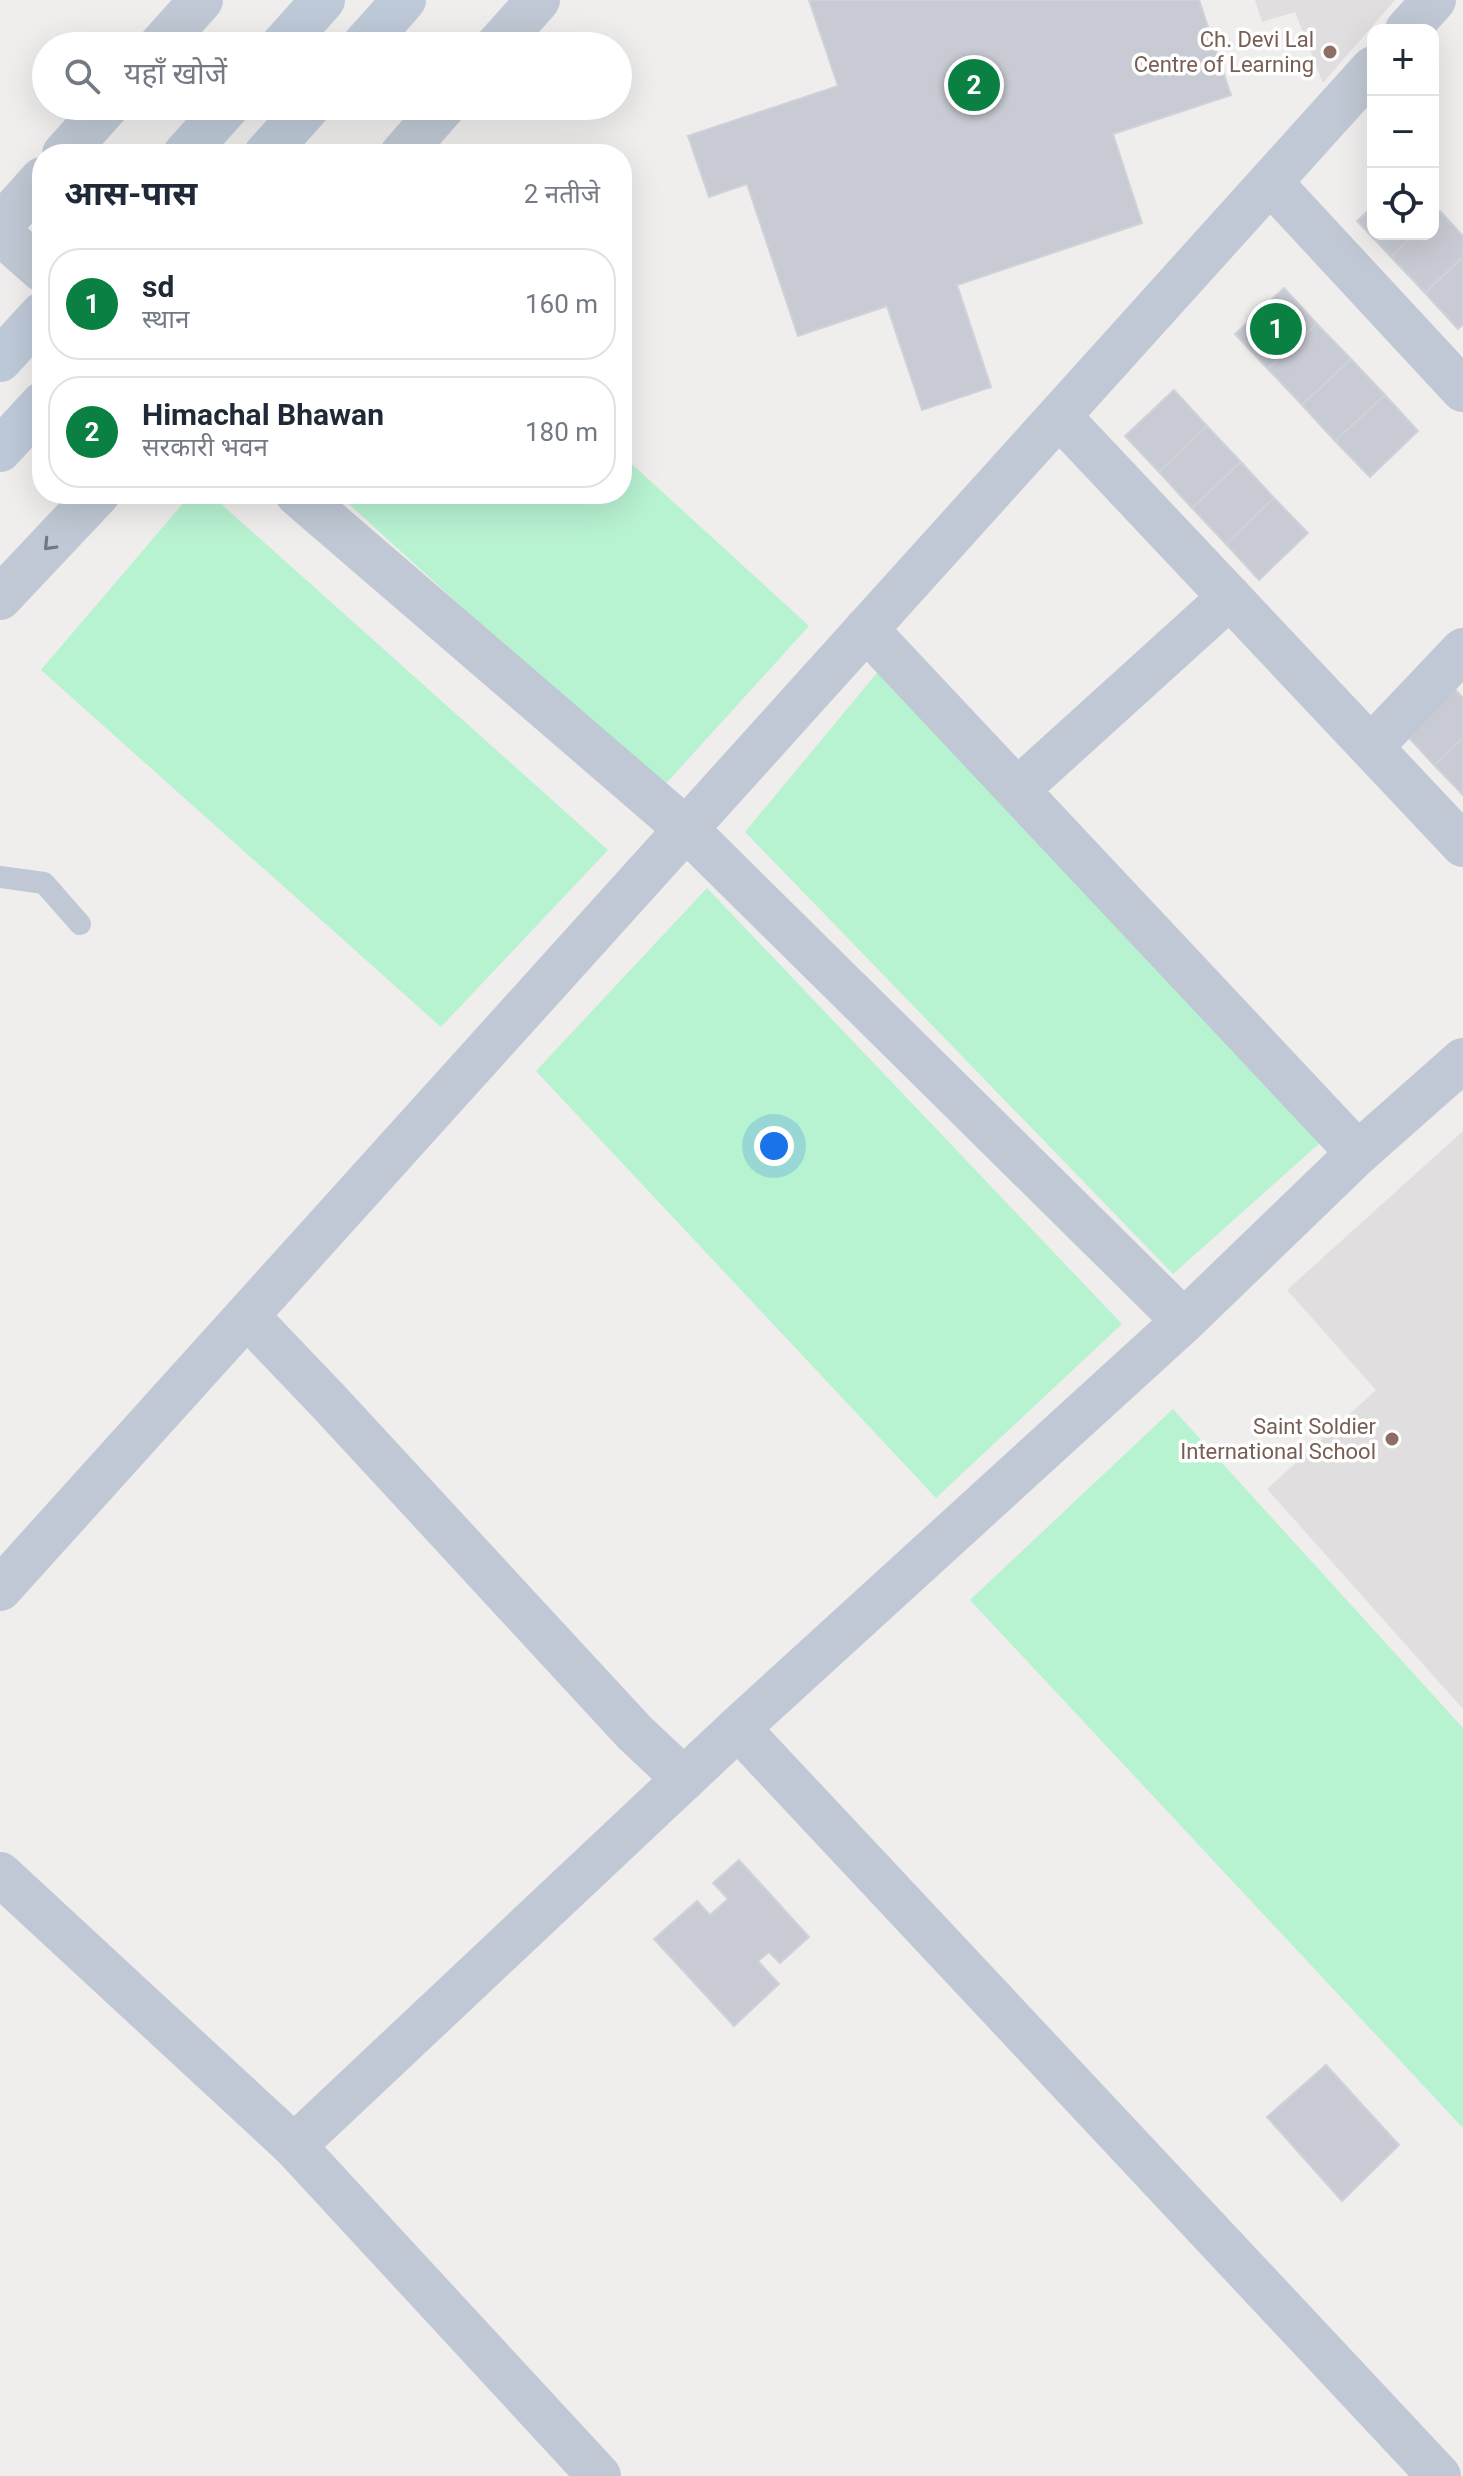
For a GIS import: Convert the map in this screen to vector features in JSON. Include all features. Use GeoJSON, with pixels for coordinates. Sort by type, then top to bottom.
{"type":"FeatureCollection","features":[{"type":"Feature","properties":{"kind":"main road"},"geometry":{"type":"LineString","coordinates":[[294,32],[323,0]]}},
{"type":"Feature","properties":{"kind":"main road"},"geometry":{"type":"LineString","coordinates":[[375,32],[404,0]]}},
{"type":"Feature","properties":{"kind":"main road"},"geometry":{"type":"LineString","coordinates":[[194,144],[215,120]]}},
{"type":"Feature","properties":{"kind":"main road"},"geometry":{"type":"LineString","coordinates":[[275,144],[296,120]]}},
{"type":"Feature","properties":{"kind":"main road"},"geometry":{"type":"LineString","coordinates":[[0,360],[32,325]]}},
{"type":"Feature","properties":{"kind":"main road"},"geometry":{"type":"LineString","coordinates":[[0,450],[32,415]]}},
{"type":"Feature","properties":{"kind":"street"},"geometry":{"type":"LineString","coordinates":[[172,32],[201,0]]}},
{"type":"Feature","properties":{"kind":"street"},"geometry":{"type":"LineString","coordinates":[[509,32],[538,0]]}},
{"type":"Feature","properties":{"kind":"street"},"geometry":{"type":"LineString","coordinates":[[1412,24],[1434,0]]}},
{"type":"Feature","properties":{"kind":"street"},"geometry":{"type":"LineString","coordinates":[[0,1589],[1367,75]]}},
{"type":"Feature","properties":{"kind":"street"},"geometry":{"type":"LineString","coordinates":[[73,144],[94,120]]}},
{"type":"Feature","properties":{"kind":"street"},"geometry":{"type":"LineString","coordinates":[[411,144],[432,120]]}},
{"type":"Feature","properties":{"kind":"street"},"geometry":{"type":"LineString","coordinates":[[1270,182],[1463,390]]}},
{"type":"Feature","properties":{"kind":"street"},"geometry":{"type":"LineString","coordinates":[[0,226],[32,190]]}},
{"type":"Feature","properties":{"kind":"street"},"geometry":{"type":"LineString","coordinates":[[0,233],[32,261]]}},
{"type":"Feature","properties":{"kind":"street"},"geometry":{"type":"LineString","coordinates":[[1059,416],[1463,845]]}},
{"type":"Feature","properties":{"kind":"street"},"geometry":{"type":"LineString","coordinates":[[0,598],[89,504]]}},
{"type":"Feature","properties":{"kind":"street"},"geometry":{"type":"LineString","coordinates":[[309,504],[686,829],[1184,1321]]}},
{"type":"Feature","properties":{"kind":"street"},"geometry":{"type":"LineString","coordinates":[[1017,790],[1230,597]]}},
{"type":"Feature","properties":{"kind":"street"},"geometry":{"type":"LineString","coordinates":[[866,629],[1358,1153]]}},
{"type":"Feature","properties":{"kind":"street"},"geometry":{"type":"LineString","coordinates":[[1371,747],[1463,650]]}},
{"type":"Feature","properties":{"kind":"street"},"geometry":{"type":"LineString","coordinates":[[294,2146],[738,1728],[1184,1321],[1358,1153],[1463,1060]]}},
{"type":"Feature","properties":{"kind":"street"},"geometry":{"type":"LineString","coordinates":[[247,1316],[635,1733],[684,1779]]}},
{"type":"Feature","properties":{"kind":"street"},"geometry":{"type":"LineString","coordinates":[[738,1728],[1439,2476]]}},
{"type":"Feature","properties":{"kind":"street"},"geometry":{"type":"LineString","coordinates":[[0,1874],[294,2146],[599,2476]]}},
{"type":"Feature","properties":{"kind":"lane"},"geometry":{"type":"LineString","coordinates":[[0,877],[44,883],[80,924]]}},
{"type":"Feature","properties":{"kind":"shaded area","name":"Ch. Devi Lal Centre of Learning"},"geometry":{"type":"Polygon","coordinates":[[[1255,0],[1395,0],[1374,24],[1367,24],[1367,32],[1323,83],[1295,12],[1262,22],[1255,0]]]}},
{"type":"Feature","properties":{"kind":"shaded area","name":"Saint Soldier International School"},"geometry":{"type":"Polygon","coordinates":[[[1463,1131],[1463,1709],[1267,1489],[1376,1390],[1287,1290],[1463,1131]]]}},
{"type":"Feature","properties":{"kind":"green space"},"geometry":{"type":"Polygon","coordinates":[[[632,464],[809,626],[661,789],[349,504],[632,504],[632,464]]]}},
{"type":"Feature","properties":{"kind":"green space"},"geometry":{"type":"Polygon","coordinates":[[[182,504],[221,504],[608,850],[441,1027],[41,670],[182,504]]]}},
{"type":"Feature","properties":{"kind":"green space"},"geometry":{"type":"Polygon","coordinates":[[[881,668],[1320,1143],[1173,1274],[745,832],[881,668]]]}},
{"type":"Feature","properties":{"kind":"green space"},"geometry":{"type":"Polygon","coordinates":[[[707,888],[1122,1324],[936,1498],[536,1071],[707,888]]]}},
{"type":"Feature","properties":{"kind":"green space"},"geometry":{"type":"Polygon","coordinates":[[[1173,1409],[1463,1728],[1463,2128],[970,1600],[1173,1409]]]}},
{"type":"Feature","properties":{"kind":"building"},"geometry":{"type":"Polygon","coordinates":[[[809,0],[1199,0],[1231,95],[1113,134],[1142,223],[957,285],[991,387],[922,410],[887,306],[798,336],[747,184],[709,197],[688,136],[838,86],[809,0]]]}},
{"type":"Feature","properties":{"kind":"building"},"geometry":{"type":"Polygon","coordinates":[[[1367,212],[1367,232],[1357,221],[1367,212]]]}},
{"type":"Feature","properties":{"kind":"building"},"geometry":{"type":"Polygon","coordinates":[[[1439,212],[1463,236],[1463,257],[1425,293],[1391,257],[1409,240],[1439,240],[1439,212]]]}},
{"type":"Feature","properties":{"kind":"building"},"geometry":{"type":"Polygon","coordinates":[[[1375,240],[1409,240],[1391,257],[1375,240]]]}},
{"type":"Feature","properties":{"kind":"building"},"geometry":{"type":"Polygon","coordinates":[[[1463,257],[1463,324],[1458,329],[1425,293],[1463,257]]]}},
{"type":"Feature","properties":{"kind":"building"},"geometry":{"type":"Polygon","coordinates":[[[1284,288],[1317,324],[1268,369],[1235,334],[1284,288]]]}},
{"type":"Feature","properties":{"kind":"building"},"geometry":{"type":"Polygon","coordinates":[[[1317,324],[1351,359],[1302,405],[1268,369],[1317,324]]]}},
{"type":"Feature","properties":{"kind":"building"},"geometry":{"type":"Polygon","coordinates":[[[1351,359],[1385,395],[1335,441],[1302,405],[1351,359]]]}},
{"type":"Feature","properties":{"kind":"building"},"geometry":{"type":"Polygon","coordinates":[[[1174,390],[1207,426],[1159,472],[1125,436],[1174,390]]]}},
{"type":"Feature","properties":{"kind":"building"},"geometry":{"type":"Polygon","coordinates":[[[1385,395],[1418,431],[1370,477],[1335,441],[1385,395]]]}},
{"type":"Feature","properties":{"kind":"building"},"geometry":{"type":"Polygon","coordinates":[[[1207,426],[1241,462],[1192,508],[1159,472],[1207,426]]]}},
{"type":"Feature","properties":{"kind":"building"},"geometry":{"type":"Polygon","coordinates":[[[1241,462],[1274,498],[1226,544],[1192,508],[1241,462]]]}},
{"type":"Feature","properties":{"kind":"building"},"geometry":{"type":"Polygon","coordinates":[[[1274,498],[1308,533],[1259,580],[1226,544],[1274,498]]]}},
{"type":"Feature","properties":{"kind":"building"},"geometry":{"type":"Polygon","coordinates":[[[1449,683],[1463,698],[1463,738],[1434,765],[1401,729],[1449,683]]]}},
{"type":"Feature","properties":{"kind":"building"},"geometry":{"type":"Polygon","coordinates":[[[1463,738],[1463,795],[1434,765],[1463,738]]]}},
{"type":"Feature","properties":{"kind":"building"},"geometry":{"type":"Polygon","coordinates":[[[739,1860],[809,1937],[780,1963],[769,1952],[758,1961],[779,1984],[734,2026],[654,1939],[697,1901],[710,1915],[728,1899],[713,1883],[739,1860]]]}},
{"type":"Feature","properties":{"kind":"building"},"geometry":{"type":"Polygon","coordinates":[[[1326,2065],[1399,2145],[1342,2201],[1267,2117],[1326,2065]]]}},
{"type":"Feature","properties":{"kind":"place","name":"Ch. Devi Lal Centre of Learning"},"geometry":{"type":"Point","coordinates":[1330,52]}},
{"type":"Feature","properties":{"kind":"place","name":"Himachal Bhawan"},"geometry":{"type":"Point","coordinates":[974,85]}},
{"type":"Feature","properties":{"kind":"place","name":"sd"},"geometry":{"type":"Point","coordinates":[1276,329]}},
{"type":"Feature","properties":{"kind":"place","name":"Saint Soldier International School"},"geometry":{"type":"Point","coordinates":[1392,1439]}}]}
